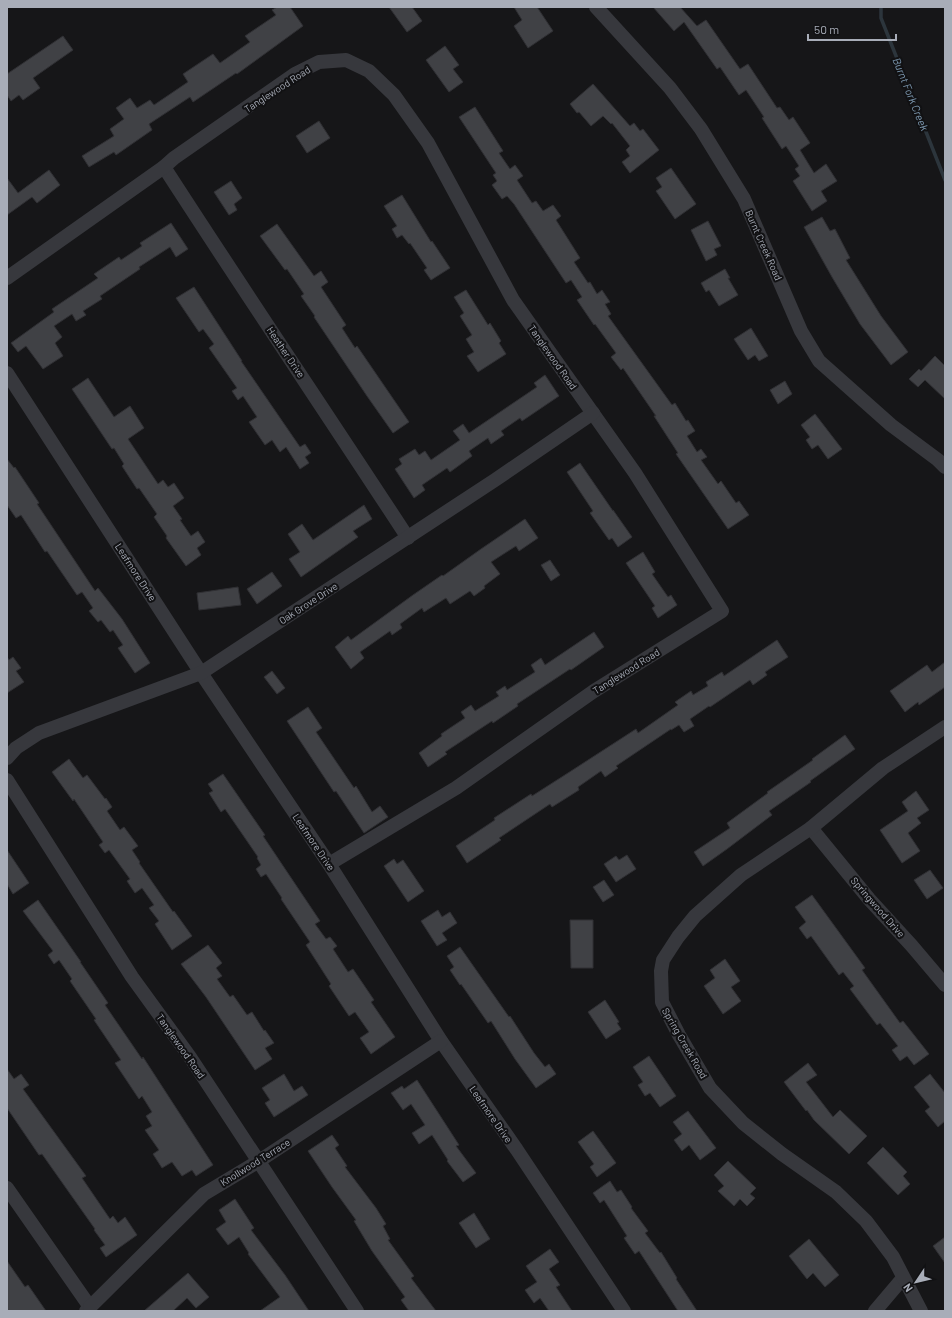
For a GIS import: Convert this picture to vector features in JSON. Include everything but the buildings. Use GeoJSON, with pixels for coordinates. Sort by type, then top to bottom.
{"type":"FeatureCollection","features":[{"type":"Feature","properties":{"kind":"street","name":"Burnt Creek Road"},"geometry":{"type":"LineString","coordinates":[[596,7],[670,88],[701,129],[744,199],[801,331],[819,361],[891,425],[938,460],[945,467]]}},
{"type":"Feature","properties":{"kind":"street","name":"Tanglewood Road"},"geometry":{"type":"LineString","coordinates":[[7,278],[164,167],[174,158],[296,74],[319,62],[346,60],[368,71],[394,95],[428,144],[513,300],[635,473],[722,611],[594,691],[456,788],[329,864]]}},
{"type":"Feature","properties":{"kind":"street","name":"Heather Drive"},"geometry":{"type":"LineString","coordinates":[[164,167],[238,282],[322,406],[408,538]]}},
{"type":"Feature","properties":{"kind":"street","name":"Leafmore Drive"},"geometry":{"type":"LineString","coordinates":[[7,372],[201,673],[329,864],[441,1041],[517,1150],[624,1311]]}},
{"type":"Feature","properties":{"kind":"street","name":"Oak Grove Drive"},"geometry":{"type":"LineString","coordinates":[[7,758],[16,748],[39,733],[201,673],[408,538],[593,413]]}},
{"type":"Feature","properties":{"kind":"street","name":"Spring Creek Road"},"geometry":{"type":"LineString","coordinates":[[921,1311],[893,1257],[870,1227],[836,1192],[782,1154],[743,1123],[710,1088],[679,1035],[662,1002],[660,971],[663,960],[678,937],[695,916],[741,875],[811,828],[883,768],[945,727]]}},
{"type":"Feature","properties":{"kind":"street","name":"Tanglewood Road"},"geometry":{"type":"LineString","coordinates":[[7,780],[132,977],[190,1057],[357,1311]]}},
{"type":"Feature","properties":{"kind":"street","name":"Springwood Drive"},"geometry":{"type":"LineString","coordinates":[[811,828],[870,899],[945,985]]}},
{"type":"Feature","properties":{"kind":"street","name":"Knollwood Terrace"},"geometry":{"type":"LineString","coordinates":[[7,1188],[88,1309],[204,1194],[259,1161],[441,1041]]}},
{"type":"Feature","properties":{"kind":"street"},"geometry":{"type":"LineString","coordinates":[[876,1311],[903,1278]]}},
{"type":"Feature","properties":{"kind":"waterway","name":"Burnt Fork Creek"},"geometry":{"type":"LineString","coordinates":[[881,7],[881,18],[945,180]]}}]}
